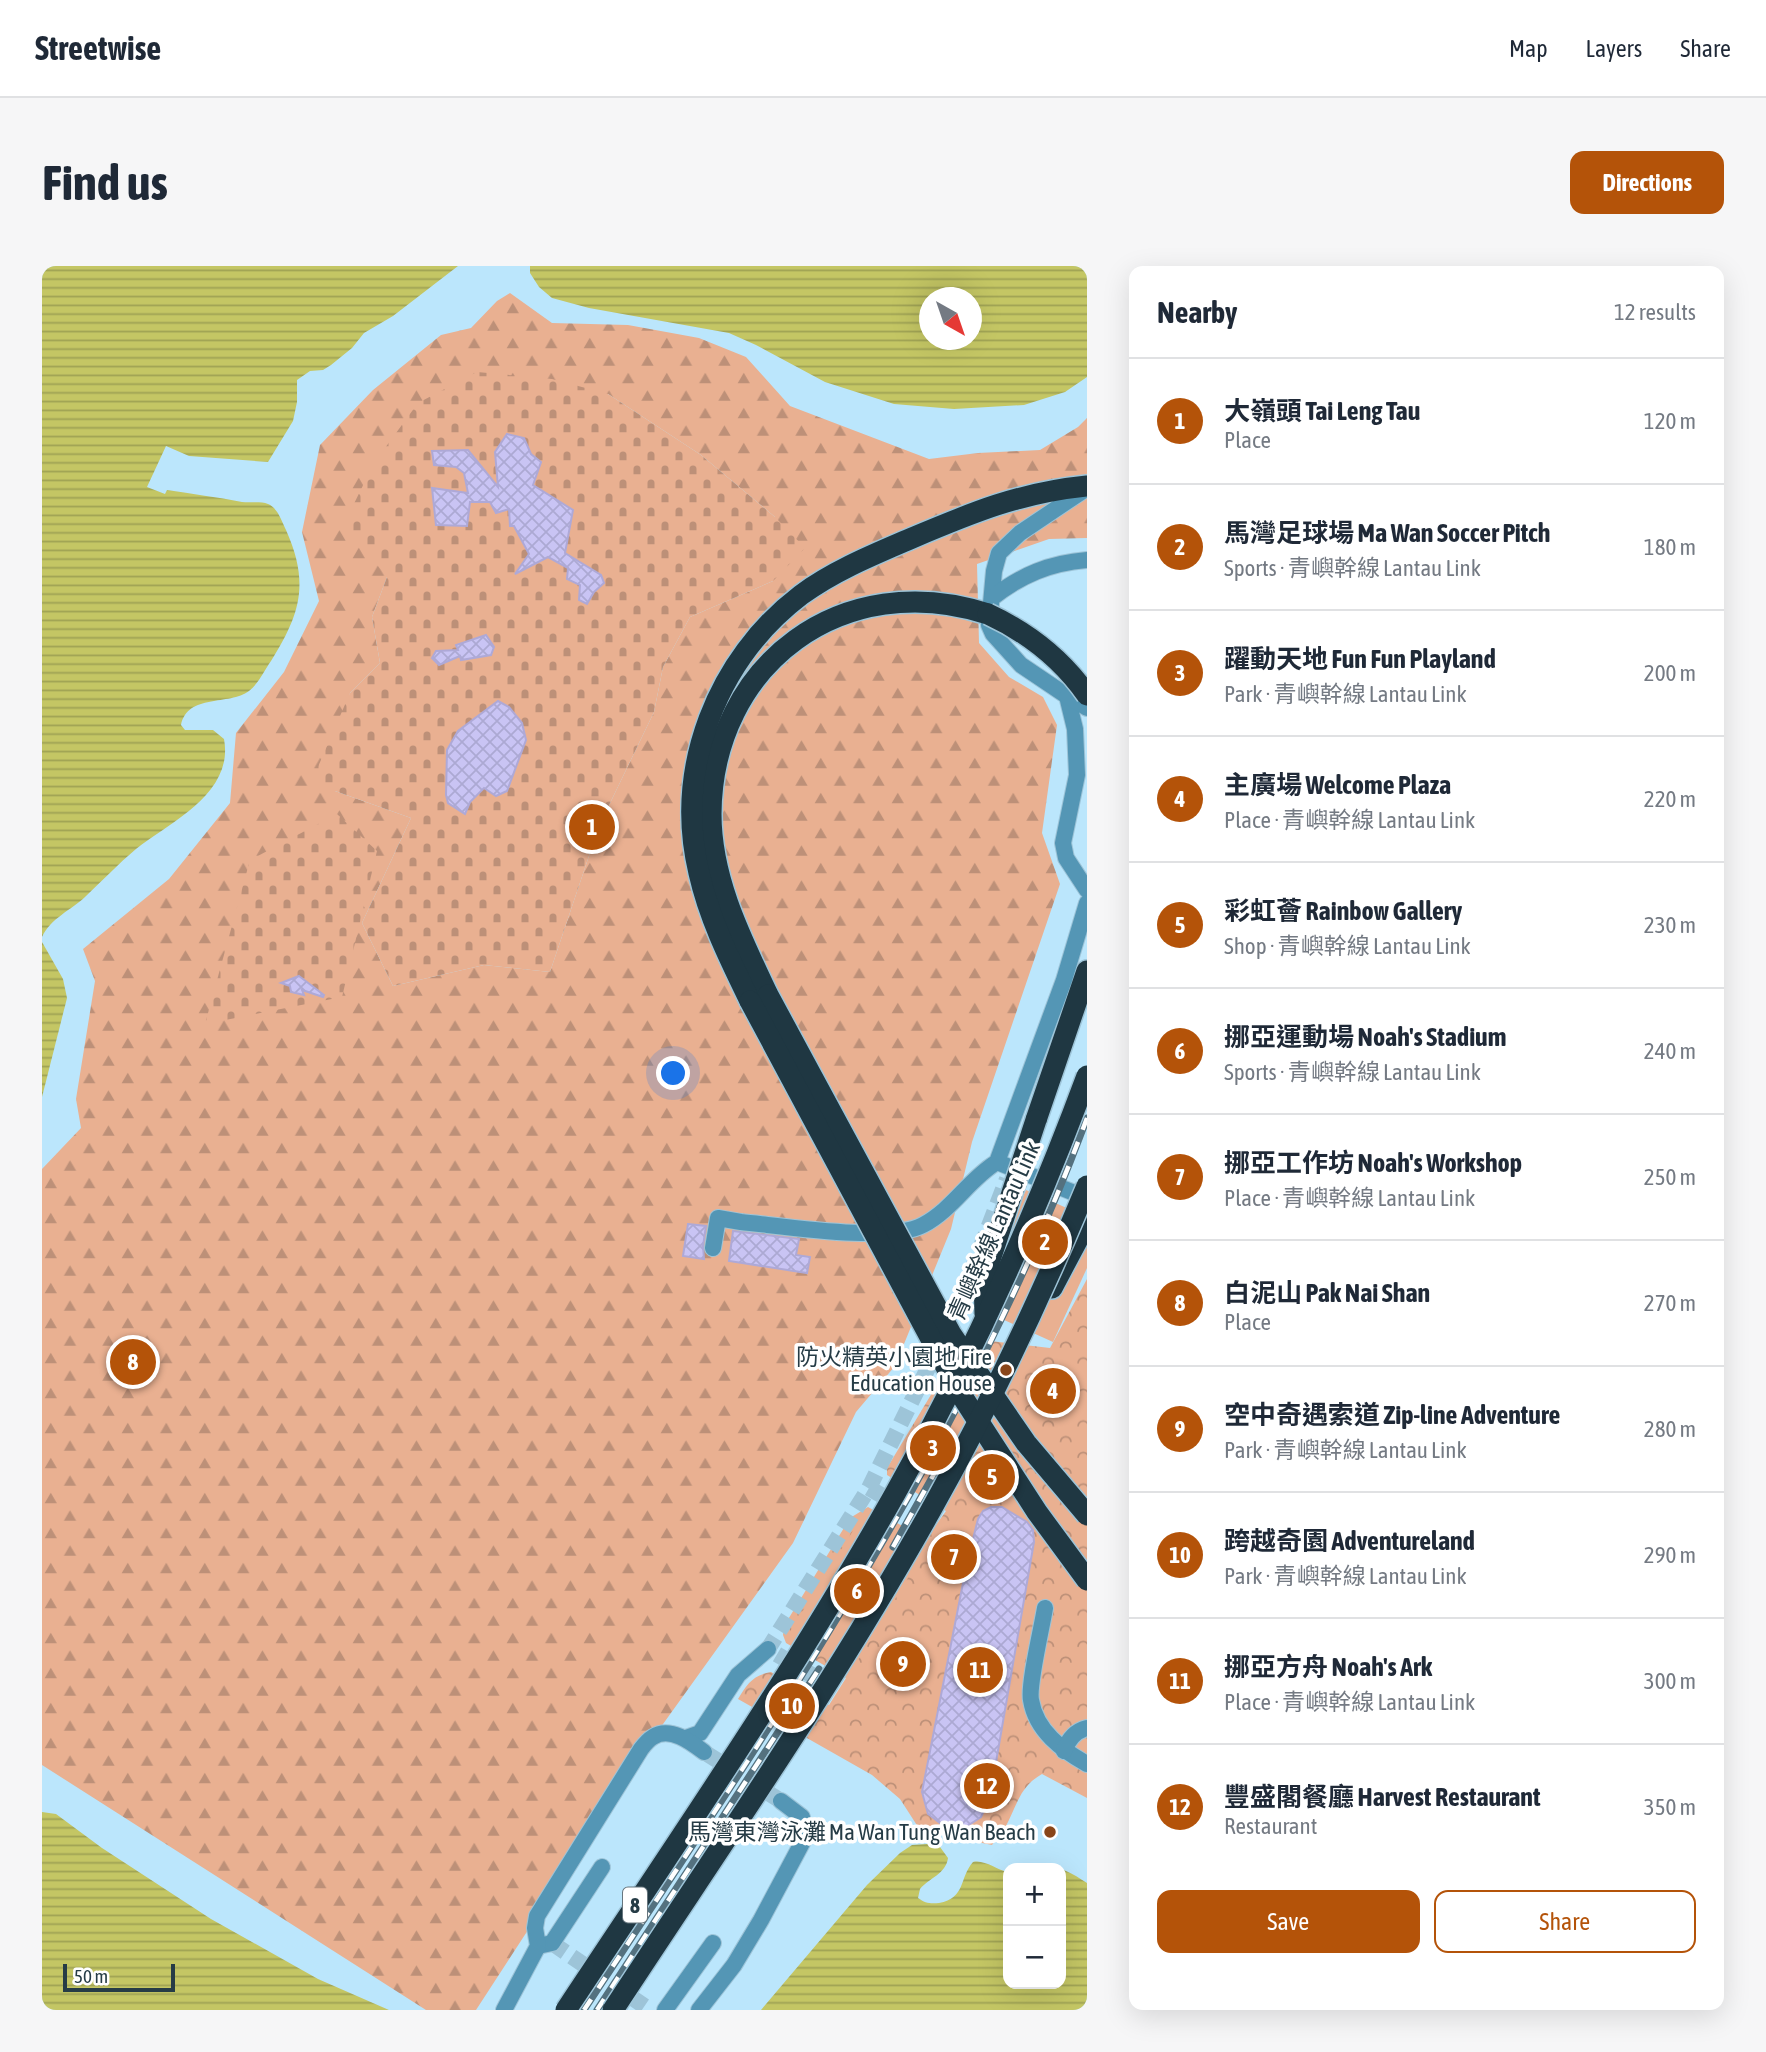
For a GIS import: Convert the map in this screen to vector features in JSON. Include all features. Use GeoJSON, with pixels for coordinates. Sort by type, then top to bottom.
{"type":"FeatureCollection","features":[{"type":"Feature","properties":{"kind":"highway"},"geometry":{"type":"LineString","coordinates":[[1087,487],[1052,489],[1010,499],[864,559],[804,593],[778,614],[755,638],[730,672],[708,718],[695,765],[691,807],[694,849],[704,892],[723,945],[759,998],[951,1335],[1026,1443],[1087,1516]]}},
{"type":"Feature","properties":{"kind":"highway"},"geometry":{"type":"LineString","coordinates":[[1077,696],[1059,660],[1017,627],[966,607],[914,600],[885,603],[844,613],[803,634],[779,653],[750,685],[733,713],[721,744],[713,776],[711,815],[727,902],[759,998],[960,1392],[1037,1512],[1087,1580]]}},
{"type":"Feature","properties":{"kind":"highway"},"geometry":{"type":"LineString","coordinates":[[985,1320],[984,1278],[1087,971]]}},
{"type":"Feature","properties":{"kind":"highway","name":"青嶼幹線 Lantau Link"},"geometry":{"type":"LineString","coordinates":[[566,2010],[803,1647],[889,1504],[942,1407],[985,1320],[1027,1228],[1087,1076]]}},
{"type":"Feature","properties":{"kind":"highway","name":"8"},"geometry":{"type":"LineString","coordinates":[[613,2010],[829,1679],[924,1522],[977,1425],[1021,1336],[1087,1186]]}},
{"type":"Feature","properties":{"kind":"highway"},"geometry":{"type":"LineString","coordinates":[[1021,1336],[1056,1281],[1087,1222]]}},
{"type":"Feature","properties":{"kind":"lane"},"geometry":{"type":"LineString","coordinates":[[1087,487],[1042,516],[999,553],[994,571],[989,625],[993,634],[1021,665],[1077,696],[1087,708]]}},
{"type":"Feature","properties":{"kind":"lane"},"geometry":{"type":"LineString","coordinates":[[992,598],[1015,581],[1051,565],[1087,560]]}},
{"type":"Feature","properties":{"kind":"lane"},"geometry":{"type":"LineString","coordinates":[[1077,696],[1077,775],[1063,843],[1066,858],[1087,890]]}},
{"type":"Feature","properties":{"kind":"lane"},"geometry":{"type":"LineString","coordinates":[[713,1248],[718,1218],[889,1233],[921,1226],[943,1212],[985,1169],[997,1162],[1064,980],[1087,902]]}},
{"type":"Feature","properties":{"kind":"lane"},"geometry":{"type":"LineString","coordinates":[[997,1162],[1087,1198]]}},
{"type":"Feature","properties":{"kind":"lane"},"geometry":{"type":"LineString","coordinates":[[1045,1608],[1030,1698],[1036,1716],[1052,1740],[1064,1751],[1087,1764]]}},
{"type":"Feature","properties":{"kind":"lane"},"geometry":{"type":"LineString","coordinates":[[686,1738],[700,1733],[738,1675],[768,1649]]}},
{"type":"Feature","properties":{"kind":"lane"},"geometry":{"type":"LineString","coordinates":[[1064,1751],[1068,1741],[1087,1728]]}},
{"type":"Feature","properties":{"kind":"lane"},"geometry":{"type":"LineString","coordinates":[[504,2010],[538,1946],[535,1928],[537,1916],[641,1749],[653,1736],[664,1733],[686,1738],[704,1752]]}},
{"type":"Feature","properties":{"kind":"lane"},"geometry":{"type":"LineString","coordinates":[[699,2010],[734,1965],[802,1843],[802,1817],[780,1801]]}},
{"type":"Feature","properties":{"kind":"lane"},"geometry":{"type":"LineString","coordinates":[[538,1946],[552,1943],[602,1867]]}},
{"type":"Feature","properties":{"kind":"lane"},"geometry":{"type":"LineString","coordinates":[[665,2010],[713,1944]]}},
{"type":"Feature","properties":{"kind":"green space"},"geometry":{"type":"Polygon","coordinates":[[[510,293],[552,323],[628,325],[699,338],[746,357],[790,406],[929,459],[1040,450],[1078,427],[1087,418],[1087,538],[1049,539],[977,564],[979,643],[1009,677],[1043,697],[1057,725],[1042,833],[1060,884],[972,1142],[951,1229],[895,1366],[856,1412],[793,1543],[653,1738],[476,2010],[426,2010],[42,1765],[42,1169],[81,1128],[76,1099],[95,981],[83,949],[169,879],[230,803],[236,733],[284,672],[319,601],[302,532],[320,445],[373,390],[441,335],[471,328],[497,301],[510,293]],[[608,394],[387,577],[372,617],[380,663],[350,693],[335,791],[411,818],[362,923],[393,986],[484,965],[550,972],[599,826],[654,712],[663,667],[690,617],[773,581],[775,517],[701,455],[608,394]]]}},
{"type":"Feature","properties":{"kind":"green space"},"geometry":{"type":"Polygon","coordinates":[[[477,372],[552,379],[608,394],[701,455],[775,517],[805,548],[773,581],[690,617],[663,667],[654,712],[599,826],[550,972],[484,965],[393,986],[362,923],[411,818],[335,791],[314,776],[350,693],[380,663],[372,617],[387,577],[344,524],[374,463],[418,403],[477,372]]]}},
{"type":"Feature","properties":{"kind":"green space"},"geometry":{"type":"Polygon","coordinates":[[[337,814],[377,851],[342,997],[205,1024],[250,860],[337,814]]]}},
{"type":"Feature","properties":{"kind":"green space"},"geometry":{"type":"Polygon","coordinates":[[[1026,1190],[1087,1217],[1087,1268],[1053,1342],[973,1306],[1026,1190]]]}},
{"type":"Feature","properties":{"kind":"green space"},"geometry":{"type":"Polygon","coordinates":[[[1087,1279],[1087,1798],[1042,1774],[1023,1791],[1004,1830],[992,1845],[920,1830],[900,1799],[872,1775],[738,1699],[751,1681],[771,1672],[829,1705],[846,1678],[786,1643],[784,1626],[850,1518],[868,1507],[926,1539],[946,1511],[887,1475],[887,1468],[965,1338],[1050,1348],[1087,1279]]]}},
{"type":"Feature","properties":{"kind":"green space"},"geometry":{"type":"Polygon","coordinates":[[[864,1513],[925,1550],[852,1670],[789,1633],[864,1513]]]}},
{"type":"Feature","properties":{"kind":"shaded area"},"geometry":{"type":"Polygon","coordinates":[[[42,266],[458,266],[393,316],[364,333],[352,348],[331,365],[323,370],[310,371],[297,380],[297,402],[293,421],[268,462],[189,456],[166,446],[147,487],[165,494],[167,490],[265,503],[277,512],[298,567],[295,613],[281,644],[253,688],[241,695],[200,704],[185,715],[181,725],[185,730],[213,730],[224,739],[225,758],[220,775],[210,790],[197,804],[129,855],[85,897],[55,920],[42,937],[42,266]]]}},
{"type":"Feature","properties":{"kind":"shaded area"},"geometry":{"type":"Polygon","coordinates":[[[530,266],[1087,266],[1087,377],[1065,392],[1024,405],[954,409],[894,404],[825,382],[729,333],[589,308],[552,298],[539,287],[530,273],[530,266]]]}},
{"type":"Feature","properties":{"kind":"shaded area"},"geometry":{"type":"Polygon","coordinates":[[[42,942],[63,979],[67,998],[42,1097],[42,942]]]}},
{"type":"Feature","properties":{"kind":"shaded area"},"geometry":{"type":"Polygon","coordinates":[[[42,1812],[56,1814],[102,1848],[211,1919],[318,1979],[389,2010],[42,2010],[42,1812]]]}},
{"type":"Feature","properties":{"kind":"shaded area"},"geometry":{"type":"Polygon","coordinates":[[[912,1845],[940,1847],[948,1858],[941,1872],[920,1889],[918,1898],[925,1902],[939,1903],[954,1897],[973,1862],[982,1862],[1003,1870],[1003,1989],[1066,1989],[1066,1871],[1087,1883],[1087,2010],[761,2010],[867,1885],[912,1845]]]}},
{"type":"Feature","properties":{"kind":"building"},"geometry":{"type":"Polygon","coordinates":[[[507,434],[524,438],[531,454],[541,462],[533,485],[573,510],[565,553],[601,575],[604,583],[594,592],[587,604],[579,600],[580,585],[567,579],[568,568],[548,557],[515,574],[529,554],[514,526],[510,526],[509,509],[496,513],[490,502],[470,502],[467,526],[436,525],[432,488],[468,493],[464,473],[456,467],[434,465],[432,451],[468,450],[498,487],[495,452],[507,434]]]}},
{"type":"Feature","properties":{"kind":"building"},"geometry":{"type":"Polygon","coordinates":[[[486,635],[494,647],[491,655],[461,660],[460,656],[439,665],[432,658],[436,651],[458,650],[456,645],[486,635]]]}},
{"type":"Feature","properties":{"kind":"building"},"geometry":{"type":"Polygon","coordinates":[[[498,701],[509,707],[522,723],[526,740],[507,791],[496,796],[484,788],[470,802],[465,814],[448,803],[447,750],[458,731],[498,701]]]}},
{"type":"Feature","properties":{"kind":"building"},"geometry":{"type":"Polygon","coordinates":[[[299,976],[324,995],[323,997],[302,990],[304,995],[291,992],[290,986],[281,983],[299,976]]]}},
{"type":"Feature","properties":{"kind":"building"},"geometry":{"type":"Polygon","coordinates":[[[688,1224],[706,1226],[704,1259],[683,1256],[688,1224]]]}},
{"type":"Feature","properties":{"kind":"building"},"geometry":{"type":"Polygon","coordinates":[[[733,1231],[799,1239],[796,1255],[810,1257],[807,1273],[729,1261],[733,1231]]]}},
{"type":"Feature","properties":{"kind":"building"},"geometry":{"type":"Polygon","coordinates":[[[991,1507],[1002,1507],[1027,1522],[1033,1530],[1034,1542],[990,1797],[981,1817],[964,1828],[949,1830],[928,1814],[922,1792],[965,1573],[945,1566],[958,1547],[969,1555],[978,1519],[983,1511],[991,1507]]]}},
{"type":"Feature","properties":{"kind":"tunnel"},"geometry":{"type":"LineString","coordinates":[[832,1687],[768,1649],[869,1488],[957,1309],[1007,1179]]}},
{"type":"Feature","properties":{"kind":"tunnel"},"geometry":{"type":"LineString","coordinates":[[869,1488],[930,1524]]}},
{"type":"Feature","properties":{"kind":"tunnel"},"geometry":{"type":"LineString","coordinates":[[704,1752],[781,1801]]}},
{"type":"Feature","properties":{"kind":"tunnel"},"geometry":{"type":"LineString","coordinates":[[552,1943],[650,2010]]}},
{"type":"Feature","properties":{"kind":"railway"},"geometry":{"type":"LineString","coordinates":[[584,2010],[794,1687],[925,1467],[985,1353],[1039,1237],[1087,1118]]}},
{"type":"Feature","properties":{"kind":"railway"},"geometry":{"type":"LineString","coordinates":[[893,1547],[943,1458]]}},
{"type":"Feature","properties":{"kind":"railway"},"geometry":{"type":"LineString","coordinates":[[597,2010],[819,1669]]}},
{"type":"Feature","properties":{"kind":"place","name":"大嶺頭 Tai Leng Tau"},"geometry":{"type":"Point","coordinates":[592,827]}},
{"type":"Feature","properties":{"kind":"place","name":"馬灣足球場 Ma Wan Soccer Pitch"},"geometry":{"type":"Point","coordinates":[1045,1242]}},
{"type":"Feature","properties":{"kind":"place","name":"白泥山 Pak Nai Shan"},"geometry":{"type":"Point","coordinates":[133,1362]}},
{"type":"Feature","properties":{"kind":"place","name":"防火精英小園地 Fire Education House"},"geometry":{"type":"Point","coordinates":[1006,1370]}},
{"type":"Feature","properties":{"kind":"place","name":"主廣場 Welcome Plaza"},"geometry":{"type":"Point","coordinates":[1053,1391]}},
{"type":"Feature","properties":{"kind":"place","name":"躍動天地 Fun Fun Playland"},"geometry":{"type":"Point","coordinates":[933,1448]}},
{"type":"Feature","properties":{"kind":"place","name":"彩虹薈 Rainbow Gallery"},"geometry":{"type":"Point","coordinates":[992,1477]}},
{"type":"Feature","properties":{"kind":"place","name":"挪亞工作坊 Noah's Workshop"},"geometry":{"type":"Point","coordinates":[954,1557]}},
{"type":"Feature","properties":{"kind":"place","name":"挪亞運動場 Noah's Stadium"},"geometry":{"type":"Point","coordinates":[857,1591]}},
{"type":"Feature","properties":{"kind":"place","name":"空中奇遇索道 Zip-line Adventure"},"geometry":{"type":"Point","coordinates":[903,1664]}},
{"type":"Feature","properties":{"kind":"place","name":"挪亞方舟 Noah's Ark"},"geometry":{"type":"Point","coordinates":[980,1670]}},
{"type":"Feature","properties":{"kind":"place","name":"跨越奇園 Adventureland"},"geometry":{"type":"Point","coordinates":[792,1706]}},
{"type":"Feature","properties":{"kind":"place","name":"豐盛閣餐廳 Harvest Restaurant"},"geometry":{"type":"Point","coordinates":[987,1786]}},
{"type":"Feature","properties":{"kind":"place","name":"馬灣東灣泳灘 Ma Wan Tung Wan Beach"},"geometry":{"type":"Point","coordinates":[1050,1832]}}]}
